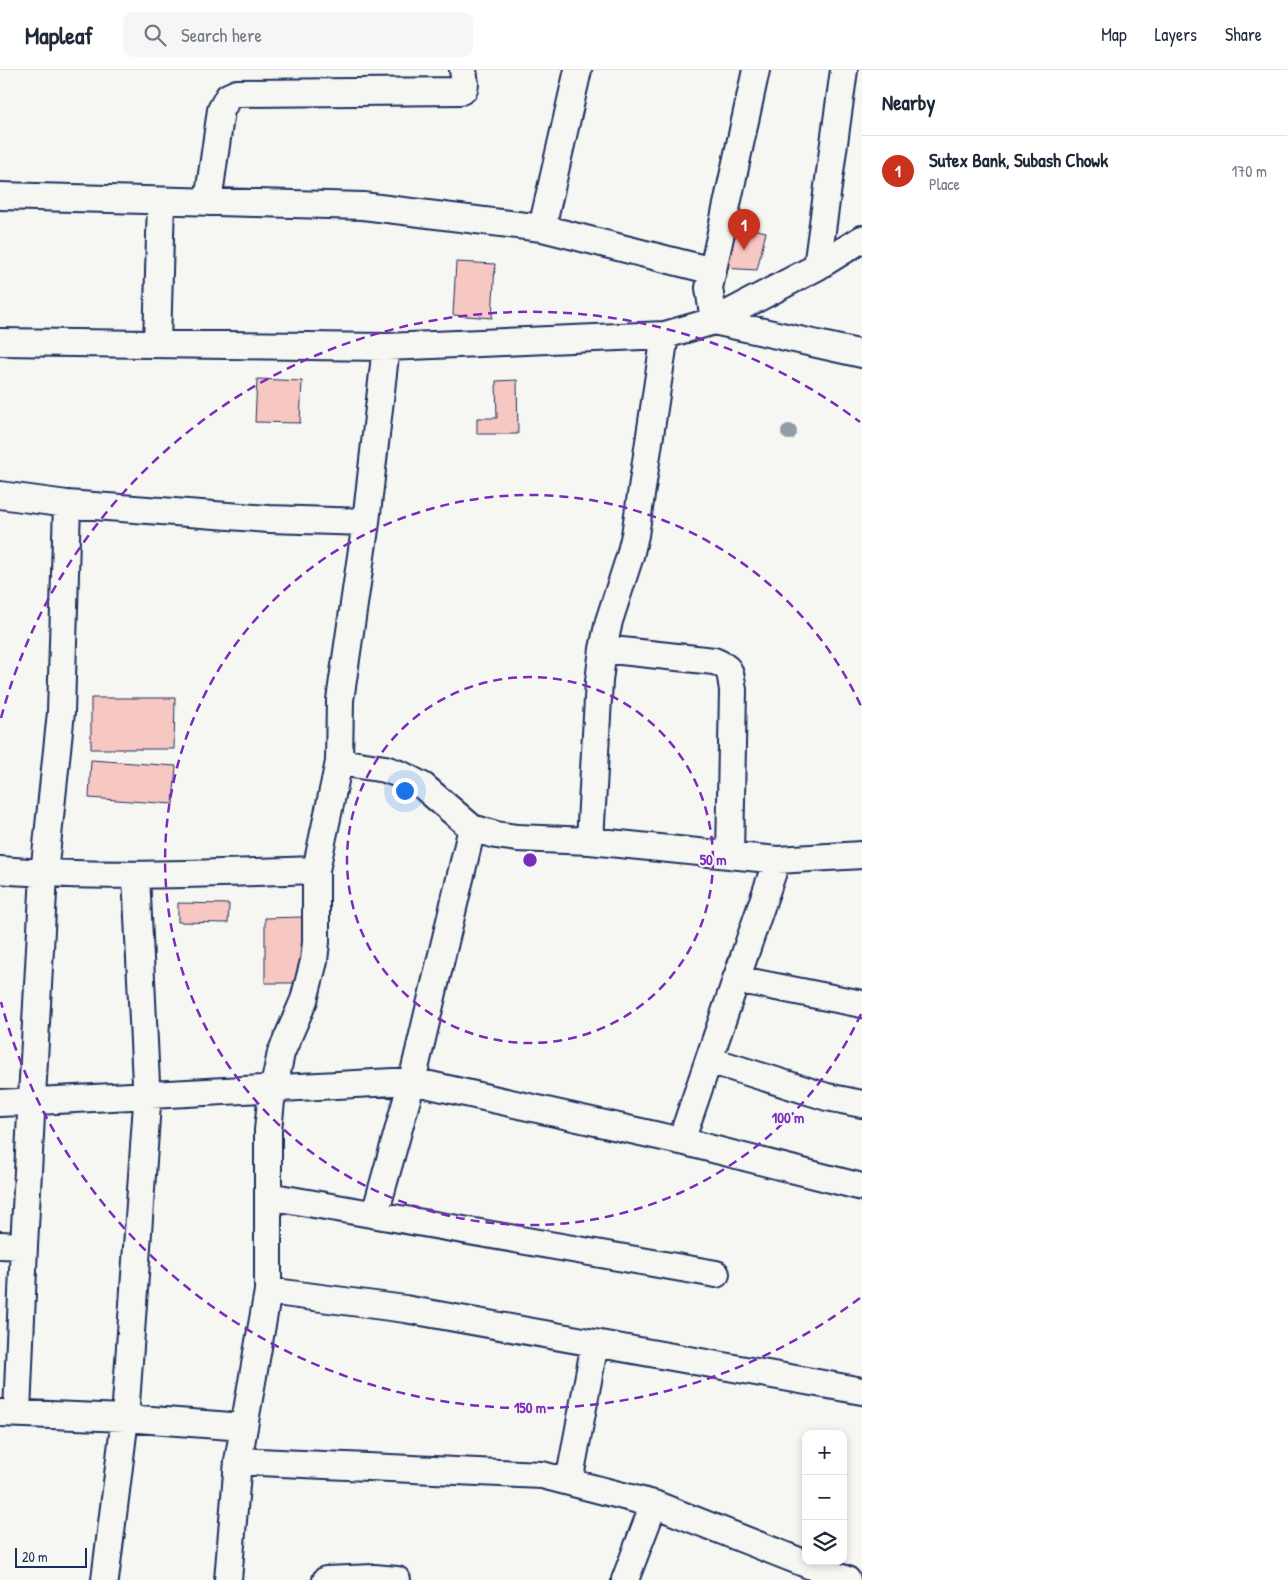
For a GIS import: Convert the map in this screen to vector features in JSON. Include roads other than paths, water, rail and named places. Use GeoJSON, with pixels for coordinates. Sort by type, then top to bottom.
{"type":"FeatureCollection","features":[{"type":"Feature","properties":{"kind":"street"},"geometry":{"type":"LineString","coordinates":[[208,202],[221,110],[228,97],[236,93],[461,91],[464,89],[465,84],[463,70]]}},
{"type":"Feature","properties":{"kind":"street"},"geometry":{"type":"LineString","coordinates":[[542,228],[578,70]]}},
{"type":"Feature","properties":{"kind":"street"},"geometry":{"type":"LineString","coordinates":[[714,320],[710,288],[756,70]]}},
{"type":"Feature","properties":{"kind":"street"},"geometry":{"type":"LineString","coordinates":[[817,267],[844,70]]}},
{"type":"Feature","properties":{"kind":"street"},"geometry":{"type":"LineString","coordinates":[[0,196],[363,206],[542,228],[713,271]]}},
{"type":"Feature","properties":{"kind":"street"},"geometry":{"type":"LineString","coordinates":[[157,344],[162,201]]}},
{"type":"Feature","properties":{"kind":"street"},"geometry":{"type":"LineString","coordinates":[[0,342],[386,347],[665,335],[714,320],[817,267],[862,239]]}},
{"type":"Feature","properties":{"kind":"street"},"geometry":{"type":"LineString","coordinates":[[714,320],[862,354]]}},
{"type":"Feature","properties":{"kind":"street"},"geometry":{"type":"LineString","coordinates":[[590,841],[599,681],[603,649],[609,621],[630,556],[635,534],[665,335]]}},
{"type":"Feature","properties":{"kind":"street"},"geometry":{"type":"LineString","coordinates":[[228,1580],[238,1461],[268,1291],[268,1130],[273,1088],[281,1052],[304,1000],[312,970],[316,942],[316,870],[339,762],[340,700],[366,522],[386,347]]}},
{"type":"Feature","properties":{"kind":"street"},"geometry":{"type":"LineString","coordinates":[[0,495],[67,504],[269,519],[366,522]]}},
{"type":"Feature","properties":{"kind":"street"},"geometry":{"type":"LineString","coordinates":[[67,504],[62,712],[44,874],[32,1101],[12,1245],[8,1413],[125,1418],[244,1427]]}},
{"type":"Feature","properties":{"kind":"street"},"geometry":{"type":"LineString","coordinates":[[603,649],[714,661],[725,665],[730,672],[733,690],[730,855]]}},
{"type":"Feature","properties":{"kind":"street"},"geometry":{"type":"LineString","coordinates":[[339,762],[384,769],[402,775],[423,786],[472,828],[496,835],[517,838],[590,841],[777,860],[862,855]]}},
{"type":"Feature","properties":{"kind":"street"},"geometry":{"type":"LineString","coordinates":[[375,1214],[412,1081],[472,828]]}},
{"type":"Feature","properties":{"kind":"street"},"geometry":{"type":"LineString","coordinates":[[681,1141],[777,860]]}},
{"type":"Feature","properties":{"kind":"street"},"geometry":{"type":"LineString","coordinates":[[0,870],[44,874],[136,875],[316,870]]}},
{"type":"Feature","properties":{"kind":"street"},"geometry":{"type":"LineString","coordinates":[[105,1580],[125,1418],[145,1146],[146,1095],[136,875]]}},
{"type":"Feature","properties":{"kind":"street"},"geometry":{"type":"LineString","coordinates":[[736,979],[862,1004]]}},
{"type":"Feature","properties":{"kind":"street"},"geometry":{"type":"LineString","coordinates":[[709,1060],[827,1097],[862,1104]]}},
{"type":"Feature","properties":{"kind":"street"},"geometry":{"type":"LineString","coordinates":[[0,1103],[412,1081],[681,1141],[862,1187]]}},
{"type":"Feature","properties":{"kind":"street"},"geometry":{"type":"LineString","coordinates":[[268,1196],[716,1274]]}},
{"type":"Feature","properties":{"kind":"street"},"geometry":{"type":"LineString","coordinates":[[268,1291],[405,1309],[862,1391]]}},
{"type":"Feature","properties":{"kind":"street"},"geometry":{"type":"LineString","coordinates":[[569,1482],[595,1343]]}},
{"type":"Feature","properties":{"kind":"street"},"geometry":{"type":"LineString","coordinates":[[238,1461],[542,1475],[654,1504],[847,1580]]}},
{"type":"Feature","properties":{"kind":"street"},"geometry":{"type":"LineString","coordinates":[[625,1580],[654,1504]]}},
{"type":"Feature","properties":{"kind":"street"},"geometry":{"type":"LineString","coordinates":[[326,1580],[374,1578],[397,1580]]}},
{"type":"Feature","properties":{"kind":"place","name":"Sutex Bank, Subash Chowk"},"geometry":{"type":"Point","coordinates":[744,250]}}]}
